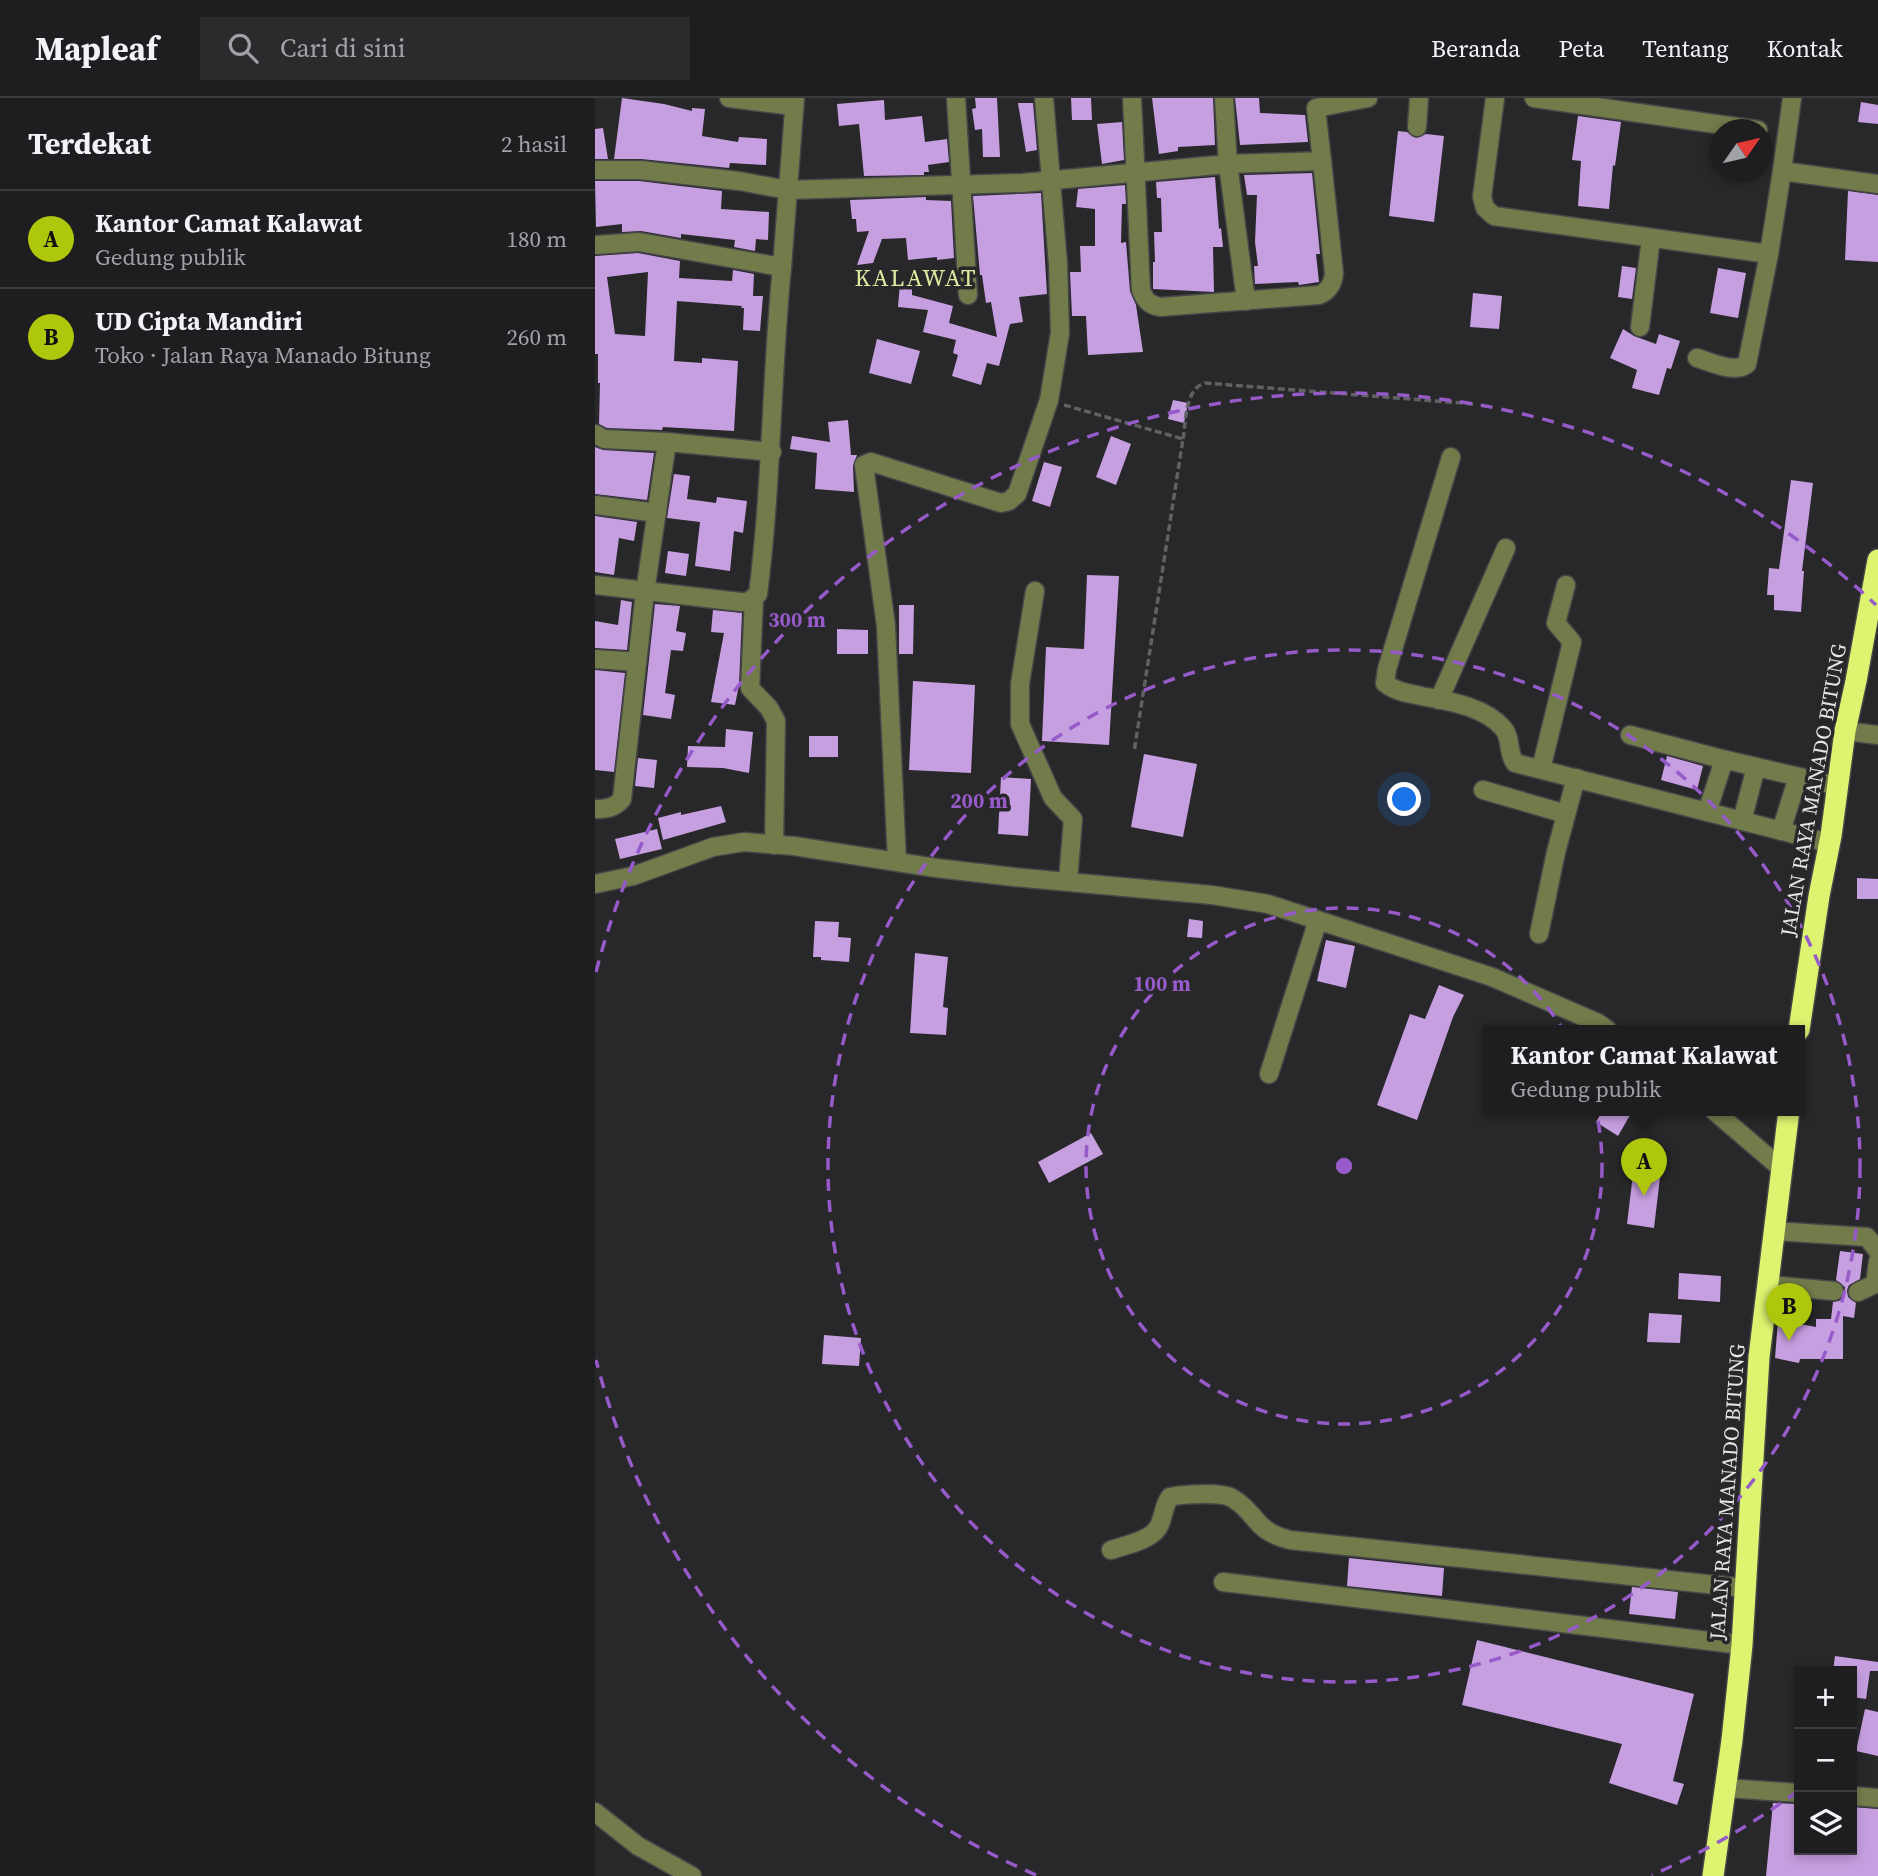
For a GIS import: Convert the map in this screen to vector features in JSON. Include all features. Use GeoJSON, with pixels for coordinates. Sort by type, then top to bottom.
{"type":"FeatureCollection","features":[{"type":"Feature","properties":{"kind":"highway","name":"JALAN RAYA MANADO BITUNG"},"geometry":{"type":"LineString","coordinates":[[1800,1025],[1845,731],[1874,610],[1878,560]]}},
{"type":"Feature","properties":{"kind":"highway","name":"JALAN RAYA MANADO BITUNG"},"geometry":{"type":"LineString","coordinates":[[1713,1876],[1742,1645],[1759,1357],[1788,1116]]}},
{"type":"Feature","properties":{"kind":"street"},"geometry":{"type":"LineString","coordinates":[[595,585],[740,602],[758,594],[772,452],[773,388],[795,102],[729,98]]}},
{"type":"Feature","properties":{"kind":"street"},"geometry":{"type":"LineString","coordinates":[[955,98],[968,295]]}},
{"type":"Feature","properties":{"kind":"street"},"geometry":{"type":"LineString","coordinates":[[897,862],[885,626],[865,465],[871,462],[1001,503],[1009,501],[1017,494],[1049,400],[1060,333],[1044,98]]}},
{"type":"Feature","properties":{"kind":"street"},"geometry":{"type":"LineString","coordinates":[[1132,98],[1141,290],[1148,303],[1160,307],[1319,295],[1327,291],[1332,284],[1334,273],[1316,103],[1368,98]]}},
{"type":"Feature","properties":{"kind":"street"},"geometry":{"type":"LineString","coordinates":[[1224,98],[1228,163],[1246,301]]}},
{"type":"Feature","properties":{"kind":"street"},"geometry":{"type":"LineString","coordinates":[[1417,127],[1419,98]]}},
{"type":"Feature","properties":{"kind":"street"},"geometry":{"type":"LineString","coordinates":[[1495,98],[1482,197],[1488,212],[1498,217],[1769,254]]}},
{"type":"Feature","properties":{"kind":"street"},"geometry":{"type":"LineString","coordinates":[[1534,98],[1710,123]]}},
{"type":"Feature","properties":{"kind":"street"},"geometry":{"type":"LineString","coordinates":[[1697,358],[1735,368],[1742,368],[1747,364],[1769,254],[1792,98]]}},
{"type":"Feature","properties":{"kind":"street"},"geometry":{"type":"LineString","coordinates":[[1773,132],[1786,134]]}},
{"type":"Feature","properties":{"kind":"street"},"geometry":{"type":"LineString","coordinates":[[595,170],[640,170],[740,181],[788,190],[961,187],[1228,163],[1322,162]]}},
{"type":"Feature","properties":{"kind":"street"},"geometry":{"type":"LineString","coordinates":[[1782,171],[1878,184]]}},
{"type":"Feature","properties":{"kind":"street"},"geometry":{"type":"LineString","coordinates":[[1640,327],[1651,238]]}},
{"type":"Feature","properties":{"kind":"street"},"geometry":{"type":"LineString","coordinates":[[595,245],[639,242],[782,267]]}},
{"type":"Feature","properties":{"kind":"street"},"geometry":{"type":"LineString","coordinates":[[595,434],[604,439],[772,452]]}},
{"type":"Feature","properties":{"kind":"street"},"geometry":{"type":"LineString","coordinates":[[595,809],[610,808],[622,799],[645,592],[667,442]]}},
{"type":"Feature","properties":{"kind":"street"},"geometry":{"type":"LineString","coordinates":[[1451,457],[1385,683],[1394,690],[1471,709],[1497,723],[1508,735],[1511,757],[1515,763],[1829,843]]}},
{"type":"Feature","properties":{"kind":"street"},"geometry":{"type":"LineString","coordinates":[[595,505],[657,513]]}},
{"type":"Feature","properties":{"kind":"street"},"geometry":{"type":"LineString","coordinates":[[1439,699],[1506,548]]}},
{"type":"Feature","properties":{"kind":"street"},"geometry":{"type":"LineString","coordinates":[[1541,769],[1572,642],[1556,623],[1566,585]]}},
{"type":"Feature","properties":{"kind":"street"},"geometry":{"type":"LineString","coordinates":[[1035,591],[1020,684],[1020,724],[1053,798],[1073,819],[1068,881]]}},
{"type":"Feature","properties":{"kind":"street"},"geometry":{"type":"LineString","coordinates":[[754,598],[750,688],[769,708],[776,721],[774,845]]}},
{"type":"Feature","properties":{"kind":"street"},"geometry":{"type":"LineString","coordinates":[[595,659],[637,662]]}},
{"type":"Feature","properties":{"kind":"street"},"geometry":{"type":"LineString","coordinates":[[1845,731],[1878,735]]}},
{"type":"Feature","properties":{"kind":"street"},"geometry":{"type":"LineString","coordinates":[[1630,734],[1724,760],[1837,786]]}},
{"type":"Feature","properties":{"kind":"street"},"geometry":{"type":"LineString","coordinates":[[1707,812],[1724,760]]}},
{"type":"Feature","properties":{"kind":"street"},"geometry":{"type":"LineString","coordinates":[[1742,821],[1756,767]]}},
{"type":"Feature","properties":{"kind":"street"},"geometry":{"type":"LineString","coordinates":[[1781,831],[1798,777]]}},
{"type":"Feature","properties":{"kind":"street"},"geometry":{"type":"LineString","coordinates":[[1539,934],[1576,778]]}},
{"type":"Feature","properties":{"kind":"street"},"geometry":{"type":"LineString","coordinates":[[1483,790],[1566,814]]}},
{"type":"Feature","properties":{"kind":"street"},"geometry":{"type":"LineString","coordinates":[[595,884],[633,876],[713,848],[744,842],[1001,876],[1212,895],[1268,904],[1492,977],[1601,1025]]}},
{"type":"Feature","properties":{"kind":"street"},"geometry":{"type":"LineString","coordinates":[[1269,1074],[1318,920]]}},
{"type":"Feature","properties":{"kind":"street"},"geometry":{"type":"LineString","coordinates":[[1720,1116],[1782,1169]]}},
{"type":"Feature","properties":{"kind":"street"},"geometry":{"type":"LineString","coordinates":[[1775,1231],[1867,1237],[1878,1251]]}},
{"type":"Feature","properties":{"kind":"street"},"geometry":{"type":"LineString","coordinates":[[1858,1292],[1875,1284],[1878,1261]]}},
{"type":"Feature","properties":{"kind":"street"},"geometry":{"type":"LineString","coordinates":[[1768,1285],[1834,1291]]}},
{"type":"Feature","properties":{"kind":"street"},"geometry":{"type":"LineString","coordinates":[[1111,1550],[1146,1537],[1160,1527],[1165,1503],[1170,1497],[1226,1495],[1235,1499],[1261,1527],[1274,1536],[1290,1540],[1745,1588]]}},
{"type":"Feature","properties":{"kind":"street"},"geometry":{"type":"LineString","coordinates":[[1223,1582],[1742,1645]]}},
{"type":"Feature","properties":{"kind":"street"},"geometry":{"type":"LineString","coordinates":[[1726,1788],[1794,1793]]}},
{"type":"Feature","properties":{"kind":"street"},"geometry":{"type":"LineString","coordinates":[[1857,1796],[1878,1798]]}},
{"type":"Feature","properties":{"kind":"street"},"geometry":{"type":"LineString","coordinates":[[595,1812],[638,1846],[692,1876]]}},
{"type":"Feature","properties":{"kind":"path"},"geometry":{"type":"LineString","coordinates":[[1134,752],[1183,439],[1191,394],[1195,387],[1205,383],[1474,404]]}},
{"type":"Feature","properties":{"kind":"path"},"geometry":{"type":"LineString","coordinates":[[1049,400],[1183,439]]}},
{"type":"Feature","properties":{"kind":"building"},"geometry":{"type":"Polygon","coordinates":[[[622,98],[692,111],[692,108],[705,109],[702,136],[738,142],[739,137],[767,139],[766,165],[730,163],[729,168],[641,159],[614,159],[622,98]]]}},
{"type":"Feature","properties":{"kind":"building"},"geometry":{"type":"Polygon","coordinates":[[[975,98],[997,98],[1000,157],[983,157],[982,129],[975,130],[972,109],[976,108],[975,98]]]}},
{"type":"Feature","properties":{"kind":"building"},"geometry":{"type":"Polygon","coordinates":[[[1071,98],[1091,98],[1092,120],[1072,120],[1071,98]]]}},
{"type":"Feature","properties":{"kind":"building"},"geometry":{"type":"Polygon","coordinates":[[[1152,98],[1213,98],[1215,145],[1178,147],[1178,151],[1159,154],[1152,98]]]}},
{"type":"Feature","properties":{"kind":"building"},"geometry":{"type":"Polygon","coordinates":[[[1235,98],[1259,98],[1260,113],[1305,115],[1308,142],[1240,145],[1235,98]]]}},
{"type":"Feature","properties":{"kind":"building"},"geometry":{"type":"Polygon","coordinates":[[[884,100],[885,120],[922,116],[925,142],[947,139],[949,162],[928,165],[929,172],[924,172],[924,175],[864,176],[859,124],[839,126],[837,104],[884,100]]]}},
{"type":"Feature","properties":{"kind":"building"},"geometry":{"type":"Polygon","coordinates":[[[1861,102],[1878,105],[1878,124],[1858,122],[1861,102]]]}},
{"type":"Feature","properties":{"kind":"building"},"geometry":{"type":"Polygon","coordinates":[[[1018,103],[1033,103],[1037,150],[1026,152],[1018,103]]]}},
{"type":"Feature","properties":{"kind":"building"},"geometry":{"type":"Polygon","coordinates":[[[1578,116],[1621,122],[1609,209],[1578,206],[1581,161],[1572,160],[1578,116]]]}},
{"type":"Feature","properties":{"kind":"building"},"geometry":{"type":"Polygon","coordinates":[[[1122,122],[1124,160],[1102,164],[1097,124],[1122,122]]]}},
{"type":"Feature","properties":{"kind":"building"},"geometry":{"type":"Polygon","coordinates":[[[603,128],[608,159],[595,159],[595,129],[603,128]]]}},
{"type":"Feature","properties":{"kind":"building"},"geometry":{"type":"Polygon","coordinates":[[[1398,131],[1407,132],[1416,138],[1426,134],[1444,136],[1434,222],[1389,216],[1398,131]]]}},
{"type":"Feature","properties":{"kind":"building"},"geometry":{"type":"Polygon","coordinates":[[[1312,173],[1320,254],[1316,254],[1319,282],[1299,285],[1298,282],[1255,284],[1254,266],[1258,266],[1255,242],[1257,195],[1247,195],[1244,175],[1312,173]]]}},
{"type":"Feature","properties":{"kind":"building"},"geometry":{"type":"Polygon","coordinates":[[[1215,177],[1223,247],[1213,247],[1214,292],[1153,289],[1154,232],[1162,232],[1161,198],[1157,198],[1156,182],[1215,177]]]}},
{"type":"Feature","properties":{"kind":"building"},"geometry":{"type":"Polygon","coordinates":[[[595,181],[639,181],[722,191],[721,209],[769,212],[768,240],[756,239],[755,251],[734,247],[735,240],[681,234],[681,238],[641,231],[622,232],[622,224],[596,227],[595,181]]]}},
{"type":"Feature","properties":{"kind":"building"},"geometry":{"type":"Polygon","coordinates":[[[1125,185],[1126,204],[1122,204],[1121,243],[1126,242],[1130,291],[1136,305],[1143,352],[1088,355],[1086,316],[1072,316],[1070,272],[1081,272],[1080,246],[1095,246],[1095,209],[1076,207],[1078,189],[1125,185]]]}},
{"type":"Feature","properties":{"kind":"building"},"geometry":{"type":"Polygon","coordinates":[[[1848,191],[1878,195],[1878,262],[1845,260],[1848,191]]]}},
{"type":"Feature","properties":{"kind":"building"},"geometry":{"type":"Polygon","coordinates":[[[1041,193],[1047,294],[1019,297],[1023,322],[1010,324],[999,366],[987,363],[981,385],[952,376],[958,355],[953,353],[956,340],[923,332],[928,310],[898,307],[900,283],[912,285],[912,295],[953,306],[949,323],[997,337],[991,302],[986,303],[980,275],[973,196],[1041,193]]]}},
{"type":"Feature","properties":{"kind":"building"},"geometry":{"type":"Polygon","coordinates":[[[926,197],[926,200],[951,201],[954,258],[908,260],[906,238],[882,239],[873,263],[857,265],[869,231],[857,232],[856,219],[852,219],[850,200],[926,197]]]}},
{"type":"Feature","properties":{"kind":"building"},"geometry":{"type":"Polygon","coordinates":[[[638,253],[680,261],[679,278],[732,281],[733,270],[754,274],[753,296],[763,296],[760,331],[743,330],[742,306],[677,301],[674,361],[702,363],[702,358],[738,361],[734,431],[663,427],[662,430],[607,428],[599,424],[600,383],[598,354],[595,354],[595,256],[638,253]],[[648,272],[607,277],[615,334],[645,336],[648,272]]]}},
{"type":"Feature","properties":{"kind":"building"},"geometry":{"type":"Polygon","coordinates":[[[1622,266],[1636,268],[1632,299],[1618,297],[1622,266]]]}},
{"type":"Feature","properties":{"kind":"building"},"geometry":{"type":"Polygon","coordinates":[[[1718,268],[1746,273],[1738,318],[1710,313],[1718,268]]]}},
{"type":"Feature","properties":{"kind":"building"},"geometry":{"type":"Polygon","coordinates":[[[1473,293],[1502,296],[1499,329],[1470,327],[1473,293]]]}},
{"type":"Feature","properties":{"kind":"building"},"geometry":{"type":"Polygon","coordinates":[[[1623,329],[1656,344],[1659,334],[1680,341],[1671,369],[1667,368],[1659,395],[1632,388],[1637,370],[1610,358],[1623,329]]]}},
{"type":"Feature","properties":{"kind":"building"},"geometry":{"type":"Polygon","coordinates":[[[877,339],[920,351],[911,384],[869,373],[877,339]]]}},
{"type":"Feature","properties":{"kind":"building"},"geometry":{"type":"Polygon","coordinates":[[[1173,400],[1188,403],[1184,423],[1168,419],[1173,400]]]}},
{"type":"Feature","properties":{"kind":"building"},"geometry":{"type":"Polygon","coordinates":[[[848,420],[851,455],[857,455],[853,466],[854,492],[815,489],[817,453],[790,449],[792,436],[830,442],[828,422],[848,420]]]}},
{"type":"Feature","properties":{"kind":"building"},"geometry":{"type":"Polygon","coordinates":[[[1111,436],[1131,444],[1116,485],[1096,477],[1111,436]]]}},
{"type":"Feature","properties":{"kind":"building"},"geometry":{"type":"Polygon","coordinates":[[[595,447],[603,450],[654,453],[647,500],[595,494],[595,447]]]}},
{"type":"Feature","properties":{"kind":"building"},"geometry":{"type":"Polygon","coordinates":[[[1044,462],[1062,467],[1050,507],[1032,501],[1044,462]]]}},
{"type":"Feature","properties":{"kind":"building"},"geometry":{"type":"Polygon","coordinates":[[[674,474],[690,476],[687,499],[716,503],[717,497],[747,501],[743,533],[734,531],[730,571],[695,566],[700,522],[667,518],[674,474]]]}},
{"type":"Feature","properties":{"kind":"building"},"geometry":{"type":"Polygon","coordinates":[[[1791,480],[1813,483],[1802,571],[1801,612],[1774,610],[1774,595],[1767,595],[1769,568],[1779,569],[1791,480]]]}},
{"type":"Feature","properties":{"kind":"building"},"geometry":{"type":"Polygon","coordinates":[[[595,516],[637,522],[634,541],[619,538],[614,575],[595,572],[595,516]]]}},
{"type":"Feature","properties":{"kind":"building"},"geometry":{"type":"Polygon","coordinates":[[[668,551],[689,554],[686,576],[665,573],[668,551]]]}},
{"type":"Feature","properties":{"kind":"building"},"geometry":{"type":"Polygon","coordinates":[[[1087,575],[1119,576],[1109,745],[1042,741],[1046,647],[1084,649],[1087,575]]]}},
{"type":"Feature","properties":{"kind":"building"},"geometry":{"type":"Polygon","coordinates":[[[621,600],[632,602],[627,650],[595,648],[595,621],[618,625],[621,600]]]}},
{"type":"Feature","properties":{"kind":"building"},"geometry":{"type":"Polygon","coordinates":[[[655,604],[680,606],[676,631],[686,633],[683,651],[671,650],[665,693],[675,695],[671,719],[643,715],[655,604]]]}},
{"type":"Feature","properties":{"kind":"building"},"geometry":{"type":"Polygon","coordinates":[[[899,605],[914,605],[913,654],[899,654],[899,605]]]}},
{"type":"Feature","properties":{"kind":"building"},"geometry":{"type":"Polygon","coordinates":[[[713,610],[742,613],[739,685],[735,705],[711,702],[724,633],[711,632],[713,610]]]}},
{"type":"Feature","properties":{"kind":"building"},"geometry":{"type":"Polygon","coordinates":[[[837,629],[868,630],[868,654],[837,654],[837,629]]]}},
{"type":"Feature","properties":{"kind":"building"},"geometry":{"type":"Polygon","coordinates":[[[595,670],[625,673],[614,772],[595,770],[595,670]]]}},
{"type":"Feature","properties":{"kind":"building"},"geometry":{"type":"Polygon","coordinates":[[[913,681],[975,685],[971,773],[909,770],[913,681]]]}},
{"type":"Feature","properties":{"kind":"building"},"geometry":{"type":"Polygon","coordinates":[[[726,729],[753,732],[749,773],[723,768],[687,767],[688,746],[725,747],[726,729]]]}},
{"type":"Feature","properties":{"kind":"building"},"geometry":{"type":"Polygon","coordinates":[[[809,736],[838,736],[838,757],[809,757],[809,736]]]}},
{"type":"Feature","properties":{"kind":"building"},"geometry":{"type":"Polygon","coordinates":[[[1144,754],[1197,764],[1183,837],[1131,827],[1144,754]]]}},
{"type":"Feature","properties":{"kind":"building"},"geometry":{"type":"Polygon","coordinates":[[[1667,756],[1703,766],[1697,790],[1661,780],[1667,756]]]}},
{"type":"Feature","properties":{"kind":"building"},"geometry":{"type":"Polygon","coordinates":[[[638,758],[657,760],[654,788],[635,786],[638,758]]]}},
{"type":"Feature","properties":{"kind":"building"},"geometry":{"type":"Polygon","coordinates":[[[1001,777],[1031,779],[1028,836],[998,834],[1001,777]]]}},
{"type":"Feature","properties":{"kind":"building"},"geometry":{"type":"Polygon","coordinates":[[[721,806],[726,822],[663,840],[658,818],[721,806]]]}},
{"type":"Feature","properties":{"kind":"building"},"geometry":{"type":"Polygon","coordinates":[[[657,829],[662,849],[620,859],[615,839],[657,829]]]}},
{"type":"Feature","properties":{"kind":"building"},"geometry":{"type":"Polygon","coordinates":[[[1857,878],[1878,879],[1878,899],[1857,899],[1857,878]]]}},
{"type":"Feature","properties":{"kind":"building"},"geometry":{"type":"Polygon","coordinates":[[[1189,919],[1203,921],[1202,938],[1187,937],[1189,919]]]}},
{"type":"Feature","properties":{"kind":"building"},"geometry":{"type":"Polygon","coordinates":[[[815,921],[839,922],[838,937],[851,938],[849,962],[813,957],[815,921]]]}},
{"type":"Feature","properties":{"kind":"building"},"geometry":{"type":"Polygon","coordinates":[[[1326,940],[1355,946],[1346,988],[1317,981],[1326,940]]]}},
{"type":"Feature","properties":{"kind":"building"},"geometry":{"type":"Polygon","coordinates":[[[915,953],[948,957],[943,1007],[948,1008],[946,1035],[910,1033],[915,953]]]}},
{"type":"Feature","properties":{"kind":"building"},"geometry":{"type":"Polygon","coordinates":[[[1439,985],[1464,995],[1453,1017],[1417,1120],[1377,1105],[1410,1014],[1425,1019],[1439,985]]]}},
{"type":"Feature","properties":{"kind":"building"},"geometry":{"type":"Polygon","coordinates":[[[1600,1116],[1630,1116],[1618,1136],[1596,1122],[1600,1116]]]}},
{"type":"Feature","properties":{"kind":"building"},"geometry":{"type":"Polygon","coordinates":[[[1091,1133],[1103,1154],[1049,1183],[1038,1162],[1091,1133]]]}},
{"type":"Feature","properties":{"kind":"building"},"geometry":{"type":"Polygon","coordinates":[[[1634,1166],[1661,1169],[1654,1228],[1627,1224],[1634,1166]]]}},
{"type":"Feature","properties":{"kind":"building"},"geometry":{"type":"Polygon","coordinates":[[[1840,1251],[1863,1254],[1860,1279],[1849,1285],[1847,1290],[1848,1297],[1856,1303],[1854,1318],[1843,1316],[1843,1359],[1800,1359],[1799,1363],[1775,1358],[1778,1320],[1816,1327],[1816,1319],[1831,1319],[1833,1302],[1844,1297],[1845,1287],[1836,1280],[1840,1251]]]}},
{"type":"Feature","properties":{"kind":"building"},"geometry":{"type":"Polygon","coordinates":[[[1679,1273],[1721,1276],[1720,1302],[1678,1299],[1679,1273]]]}},
{"type":"Feature","properties":{"kind":"building"},"geometry":{"type":"Polygon","coordinates":[[[1649,1313],[1682,1315],[1680,1343],[1647,1342],[1649,1313]]]}},
{"type":"Feature","properties":{"kind":"building"},"geometry":{"type":"Polygon","coordinates":[[[824,1335],[861,1338],[859,1366],[822,1364],[824,1335]]]}},
{"type":"Feature","properties":{"kind":"building"},"geometry":{"type":"Polygon","coordinates":[[[1349,1558],[1444,1568],[1442,1596],[1347,1586],[1349,1558]]]}},
{"type":"Feature","properties":{"kind":"building"},"geometry":{"type":"Polygon","coordinates":[[[1632,1587],[1678,1592],[1675,1619],[1629,1614],[1632,1587]]]}},
{"type":"Feature","properties":{"kind":"building"},"geometry":{"type":"Polygon","coordinates":[[[1477,1640],[1694,1694],[1673,1781],[1684,1784],[1677,1805],[1609,1783],[1622,1744],[1462,1705],[1477,1640]]]}},
{"type":"Feature","properties":{"kind":"building"},"geometry":{"type":"Polygon","coordinates":[[[1835,1656],[1878,1662],[1878,1671],[1870,1671],[1866,1699],[1857,1698],[1857,1666],[1834,1666],[1835,1656]]]}},
{"type":"Feature","properties":{"kind":"building"},"geometry":{"type":"Polygon","coordinates":[[[1865,1709],[1878,1712],[1878,1756],[1857,1751],[1865,1709]]]}},
{"type":"Feature","properties":{"kind":"building"},"geometry":{"type":"Polygon","coordinates":[[[1773,1803],[1794,1804],[1794,1855],[1857,1855],[1857,1807],[1878,1809],[1878,1876],[1766,1876],[1773,1803]]]}},
{"type":"Feature","properties":{"kind":"place","name":"Kantor Camat Kalawat"},"geometry":{"type":"Point","coordinates":[1644,1196]}},
{"type":"Feature","properties":{"kind":"place","name":"UD Cipta Mandiri"},"geometry":{"type":"Point","coordinates":[1789,1341]}},
{"type":"Feature","properties":{"kind":"district","name":"KALAWAT"},"geometry":{"type":"Point","coordinates":[916,277]}}]}
